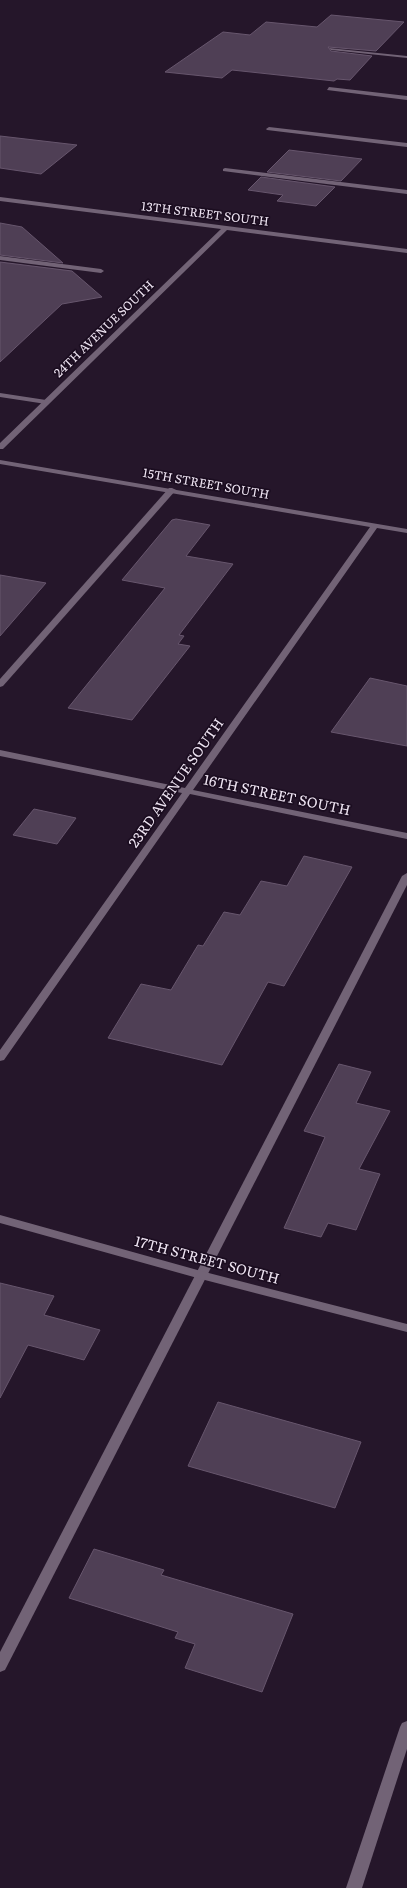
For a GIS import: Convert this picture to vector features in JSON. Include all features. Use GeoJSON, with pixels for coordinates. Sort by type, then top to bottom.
{"type":"FeatureCollection","features":[{"type":"Feature","properties":{"kind":"street"},"geometry":{"type":"LineString","coordinates":[[331,48],[407,57]]}},
{"type":"Feature","properties":{"kind":"street"},"geometry":{"type":"LineString","coordinates":[[329,89],[407,98]]}},
{"type":"Feature","properties":{"kind":"street"},"geometry":{"type":"LineString","coordinates":[[269,129],[407,145]]}},
{"type":"Feature","properties":{"kind":"street"},"geometry":{"type":"LineString","coordinates":[[224,170],[407,192]]}},
{"type":"Feature","properties":{"kind":"street","name":"13TH STREET SOUTH"},"geometry":{"type":"LineString","coordinates":[[0,199],[407,251]]}},
{"type":"Feature","properties":{"kind":"street","name":"24TH AVENUE SOUTH"},"geometry":{"type":"LineString","coordinates":[[0,447],[225,228]]}},
{"type":"Feature","properties":{"kind":"street"},"geometry":{"type":"LineString","coordinates":[[0,258],[101,271]]}},
{"type":"Feature","properties":{"kind":"street"},"geometry":{"type":"LineString","coordinates":[[0,395],[46,402]]}},
{"type":"Feature","properties":{"kind":"street","name":"15TH STREET SOUTH"},"geometry":{"type":"LineString","coordinates":[[0,462],[407,531]]}},
{"type":"Feature","properties":{"kind":"street"},"geometry":{"type":"LineString","coordinates":[[0,684],[172,490]]}},
{"type":"Feature","properties":{"kind":"street","name":"23RD AVENUE SOUTH"},"geometry":{"type":"LineString","coordinates":[[0,1058],[375,525]]}},
{"type":"Feature","properties":{"kind":"street","name":"16TH STREET SOUTH"},"geometry":{"type":"LineString","coordinates":[[0,752],[407,836]]}},
{"type":"Feature","properties":{"kind":"street"},"geometry":{"type":"LineString","coordinates":[[0,1666],[407,876]]}},
{"type":"Feature","properties":{"kind":"street","name":"17TH STREET SOUTH"},"geometry":{"type":"LineString","coordinates":[[0,1219],[201,1275],[407,1328]]}},
{"type":"Feature","properties":{"kind":"street"},"geometry":{"type":"LineString","coordinates":[[354,1888],[407,1727]]}},
{"type":"Feature","properties":{"kind":"building"},"geometry":{"type":"Polygon","coordinates":[[[331,15],[404,22],[376,51],[328,47],[331,51],[372,56],[350,80],[337,79],[334,81],[232,70],[222,78],[165,72],[223,32],[250,35],[266,22],[317,27],[331,15]]]}},
{"type":"Feature","properties":{"kind":"building"},"geometry":{"type":"Polygon","coordinates":[[[0,136],[77,145],[41,174],[0,168],[0,136]]]}},
{"type":"Feature","properties":{"kind":"building"},"geometry":{"type":"Polygon","coordinates":[[[289,150],[362,159],[341,181],[267,172],[289,150]]]}},
{"type":"Feature","properties":{"kind":"building"},"geometry":{"type":"Polygon","coordinates":[[[261,177],[335,187],[316,206],[277,201],[283,195],[248,190],[261,177]]]}},
{"type":"Feature","properties":{"kind":"building"},"geometry":{"type":"Polygon","coordinates":[[[0,223],[22,227],[63,263],[0,255],[0,223]]]}},
{"type":"Feature","properties":{"kind":"building"},"geometry":{"type":"Polygon","coordinates":[[[0,262],[72,271],[102,297],[62,304],[0,362],[0,262]]]}},
{"type":"Feature","properties":{"kind":"building"},"geometry":{"type":"Polygon","coordinates":[[[176,519],[210,525],[186,556],[233,564],[179,635],[184,636],[178,644],[190,646],[132,720],[68,708],[165,588],[122,580],[172,520],[176,519]]]}},
{"type":"Feature","properties":{"kind":"building"},"geometry":{"type":"Polygon","coordinates":[[[0,575],[46,583],[0,636],[0,575]]]}},
{"type":"Feature","properties":{"kind":"building"},"geometry":{"type":"Polygon","coordinates":[[[370,678],[407,686],[407,746],[331,732],[370,678]]]}},
{"type":"Feature","properties":{"kind":"building"},"geometry":{"type":"Polygon","coordinates":[[[34,809],[76,818],[57,844],[13,835],[34,809]]]}},
{"type":"Feature","properties":{"kind":"building"},"geometry":{"type":"Polygon","coordinates":[[[304,856],[352,867],[284,986],[268,982],[222,1065],[108,1038],[141,984],[171,990],[198,945],[203,946],[224,912],[240,915],[261,881],[287,886],[304,856]]]}},
{"type":"Feature","properties":{"kind":"building"},"geometry":{"type":"Polygon","coordinates":[[[339,1064],[371,1072],[356,1103],[390,1111],[359,1169],[380,1174],[356,1230],[328,1223],[321,1237],[284,1228],[325,1137],[304,1131],[339,1064]]]}},
{"type":"Feature","properties":{"kind":"building"},"geometry":{"type":"Polygon","coordinates":[[[0,1283],[54,1296],[44,1315],[100,1330],[84,1360],[28,1345],[0,1398],[0,1283]]]}},
{"type":"Feature","properties":{"kind":"building"},"geometry":{"type":"Polygon","coordinates":[[[218,1402],[361,1442],[335,1508],[188,1466],[218,1402]]]}},
{"type":"Feature","properties":{"kind":"building"},"geometry":{"type":"Polygon","coordinates":[[[94,1549],[164,1570],[161,1575],[293,1614],[262,1692],[185,1668],[195,1644],[175,1638],[178,1632],[69,1598],[94,1549]]]}}]}
